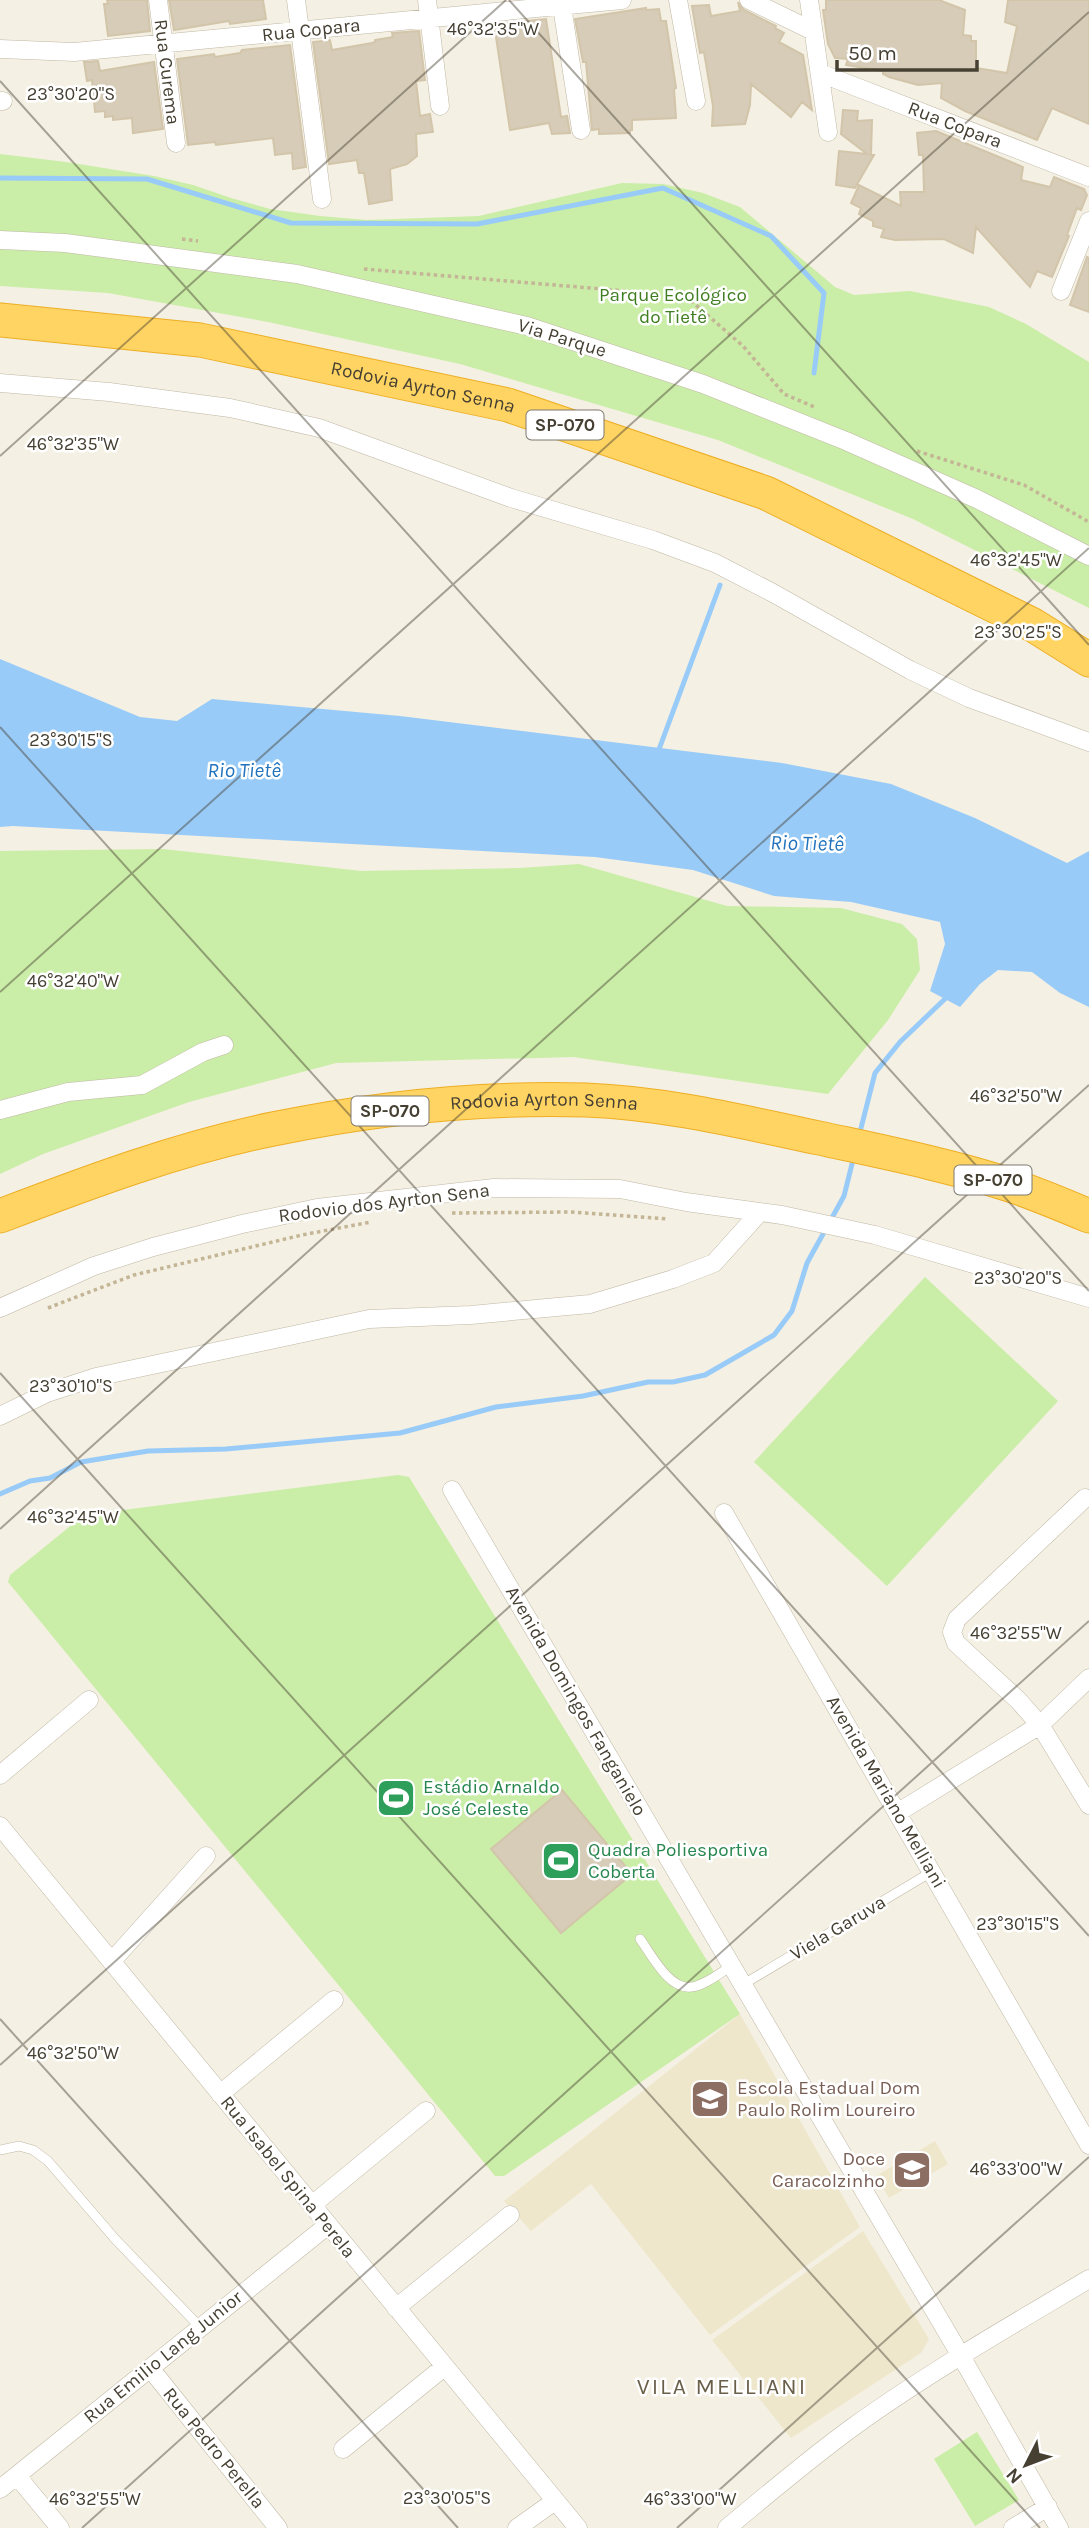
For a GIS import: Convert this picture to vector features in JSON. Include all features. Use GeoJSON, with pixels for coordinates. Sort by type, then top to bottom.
{"type":"FeatureCollection","features":[{"type":"Feature","properties":{"kind":"highway","name":"Rodovia Ayrton Senna"},"geometry":{"type":"LineString","coordinates":[[0,320],[200,340],[508,405],[766,493],[1033,625],[1089,660]]}},
{"type":"Feature","properties":{"kind":"highway","name":"Rodovia Ayrton Senna"},"geometry":{"type":"LineString","coordinates":[[0,1216],[85,1183],[273,1129],[383,1111],[481,1102],[587,1100],[696,1112],[894,1154],[1013,1186],[1089,1216]]}},
{"type":"Feature","properties":{"kind":"street","name":"Rua Curema"},"geometry":{"type":"LineString","coordinates":[[158,0],[176,143]]}},
{"type":"Feature","properties":{"kind":"street"},"geometry":{"type":"LineString","coordinates":[[296,0],[322,199]]}},
{"type":"Feature","properties":{"kind":"street","name":"Rua Copara"},"geometry":{"type":"LineString","coordinates":[[0,49],[74,52],[163,45],[301,32],[428,8],[622,0]]}},
{"type":"Feature","properties":{"kind":"street"},"geometry":{"type":"LineString","coordinates":[[678,0],[696,101]]}},
{"type":"Feature","properties":{"kind":"street"},"geometry":{"type":"LineString","coordinates":[[749,0],[813,31]]}},
{"type":"Feature","properties":{"kind":"street"},"geometry":{"type":"LineString","coordinates":[[809,0],[828,132]]}},
{"type":"Feature","properties":{"kind":"street"},"geometry":{"type":"LineString","coordinates":[[562,3],[581,130]]}},
{"type":"Feature","properties":{"kind":"street"},"geometry":{"type":"LineString","coordinates":[[428,8],[440,106]]}},
{"type":"Feature","properties":{"kind":"street","name":"Rua Copara"},"geometry":{"type":"LineString","coordinates":[[820,73],[1089,177]]}},
{"type":"Feature","properties":{"kind":"street"},"geometry":{"type":"LineString","coordinates":[[1061,291],[1089,221]]}},
{"type":"Feature","properties":{"kind":"street","name":"Via Parque"},"geometry":{"type":"LineString","coordinates":[[0,240],[65,243],[297,274],[527,326],[703,384],[834,437],[977,499],[1089,556]]}},
{"type":"Feature","properties":{"kind":"street"},"geometry":{"type":"LineString","coordinates":[[0,383],[109,392],[217,406],[319,428],[510,498],[653,540],[715,563],[910,670],[969,698],[1089,742]]}},
{"type":"Feature","properties":{"kind":"street"},"geometry":{"type":"LineString","coordinates":[[0,1110],[68,1092],[142,1085],[203,1052],[224,1045]]}},
{"type":"Feature","properties":{"kind":"street","name":"Rodovio dos Ayrton Sena"},"geometry":{"type":"LineString","coordinates":[[0,1308],[94,1266],[153,1247],[242,1224],[317,1208],[494,1188],[620,1189],[782,1215],[876,1235],[1089,1298]]}},
{"type":"Feature","properties":{"kind":"street"},"geometry":{"type":"LineString","coordinates":[[0,1416],[47,1393],[96,1377],[369,1319],[471,1315],[590,1304],[673,1279],[713,1263],[759,1213]]}},
{"type":"Feature","properties":{"kind":"street","name":"Avenida Domingos Fanganielo"},"geometry":{"type":"LineString","coordinates":[[452,1490],[961,2356],[1059,2528]]}},
{"type":"Feature","properties":{"kind":"street"},"geometry":{"type":"LineString","coordinates":[[1085,1498],[957,1619],[952,1632],[956,1643],[1018,1700],[1040,1725],[1089,1805]]}},
{"type":"Feature","properties":{"kind":"street","name":"Avenida Mariano Melliani"},"geometry":{"type":"LineString","coordinates":[[724,1513],[1089,2145]]}},
{"type":"Feature","properties":{"kind":"street"},"geometry":{"type":"LineString","coordinates":[[897,1813],[1040,1725],[1089,1678]]}},
{"type":"Feature","properties":{"kind":"street"},"geometry":{"type":"LineString","coordinates":[[0,1775],[89,1700]]}},
{"type":"Feature","properties":{"kind":"street","name":"Rua Isabel Spina Perela"},"geometry":{"type":"LineString","coordinates":[[0,1826],[578,2528]]}},
{"type":"Feature","properties":{"kind":"street"},"geometry":{"type":"LineString","coordinates":[[112,1961],[206,1856]]}},
{"type":"Feature","properties":{"kind":"street"},"geometry":{"type":"LineString","coordinates":[[220,2094],[334,2000]]}},
{"type":"Feature","properties":{"kind":"street"},"geometry":{"type":"LineString","coordinates":[[312,2206],[426,2111]]}},
{"type":"Feature","properties":{"kind":"street"},"geometry":{"type":"LineString","coordinates":[[396,2308],[510,2215]]}},
{"type":"Feature","properties":{"kind":"street","name":"Rua Emilio Lang Junior"},"geometry":{"type":"LineString","coordinates":[[0,2489],[328,2225]]}},
{"type":"Feature","properties":{"kind":"street"},"geometry":{"type":"LineString","coordinates":[[737,2525],[803,2465],[855,2426],[961,2356],[1089,2278]]}},
{"type":"Feature","properties":{"kind":"street"},"geometry":{"type":"LineString","coordinates":[[343,2449],[444,2367]]}},
{"type":"Feature","properties":{"kind":"street","name":"Rua Pedro Perella"},"geometry":{"type":"LineString","coordinates":[[150,2368],[278,2528]]}},
{"type":"Feature","properties":{"kind":"street"},"geometry":{"type":"LineString","coordinates":[[17,2476],[60,2528]]}},
{"type":"Feature","properties":{"kind":"street"},"geometry":{"type":"LineString","coordinates":[[517,2528],[555,2501]]}},
{"type":"Feature","properties":{"kind":"street"},"geometry":{"type":"LineString","coordinates":[[1013,2528],[1048,2507]]}},
{"type":"Feature","properties":{"kind":"lane","name":"Viela Garuva"},"geometry":{"type":"LineString","coordinates":[[742,1985],[933,1871]]}},
{"type":"Feature","properties":{"kind":"lane"},"geometry":{"type":"LineString","coordinates":[[640,1939],[666,1973],[681,1986],[697,1986],[731,1966]]}},
{"type":"Feature","properties":{"kind":"lane"},"geometry":{"type":"LineString","coordinates":[[0,2150],[19,2146],[33,2150],[48,2161],[116,2240],[200,2327]]}},
{"type":"Feature","properties":{"kind":"path"},"geometry":{"type":"LineString","coordinates":[[446,1213],[571,1212],[677,1219]]}},
{"type":"Feature","properties":{"kind":"path"},"geometry":{"type":"LineString","coordinates":[[37,1312],[134,1275],[302,1235],[380,1220]]}},
{"type":"Feature","properties":{"kind":"shaded area","name":"Escola Estadual Dom Paulo Rolim Loureiro"},"geometry":{"type":"Polygon","coordinates":[[[740,2014],[860,2227],[710,2335],[591,2184],[531,2231],[504,2201],[740,2014]]]}},
{"type":"Feature","properties":{"kind":"shaded area","name":"Doce Caracolzinho"},"geometry":{"type":"Polygon","coordinates":[[[935,2141],[948,2164],[889,2198],[876,2176],[935,2141]]]}},
{"type":"Feature","properties":{"kind":"shaded area"},"geometry":{"type":"Polygon","coordinates":[[[863,2231],[929,2339],[921,2353],[791,2438],[712,2340],[863,2231]]]}},
{"type":"Feature","properties":{"kind":"green space","name":"Parque Ecológico do Tietê"},"geometry":{"type":"Polygon","coordinates":[[[0,154],[154,176],[270,209],[367,220],[479,216],[622,183],[663,184],[703,193],[740,207],[835,287],[854,295],[910,291],[989,307],[1026,324],[1089,362],[1089,608],[913,519],[718,440],[460,364],[268,322],[108,293],[0,286],[0,154]]]}},
{"type":"Feature","properties":{"kind":"green space"},"geometry":{"type":"Polygon","coordinates":[[[163,849],[361,871],[520,868],[579,864],[727,906],[841,908],[902,924],[917,939],[920,970],[888,1020],[828,1094],[574,1057],[336,1063],[189,1102],[43,1154],[0,1174],[0,851],[163,849]]]}},
{"type":"Feature","properties":{"kind":"green space"},"geometry":{"type":"Polygon","coordinates":[[[925,1277],[1058,1401],[887,1586],[754,1462],[925,1277]]]}},
{"type":"Feature","properties":{"kind":"green space","name":"Estádio Arnaldo José Celeste"},"geometry":{"type":"Polygon","coordinates":[[[398,1475],[409,1477],[740,2014],[504,2176],[495,2176],[8,1582],[10,1575],[84,1515],[398,1475]]]}},
{"type":"Feature","properties":{"kind":"green space"},"geometry":{"type":"Polygon","coordinates":[[[977,2432],[1019,2500],[975,2526],[934,2459],[977,2432]]]}},
{"type":"Feature","properties":{"kind":"water","name":"Rio Tietê"},"geometry":{"type":"Polygon","coordinates":[[[0,659],[140,717],[177,721],[212,699],[400,716],[782,763],[891,784],[975,818],[1067,863],[1089,851],[1089,1007],[1060,993],[1032,972],[998,970],[980,984],[960,1007],[930,991],[945,944],[940,922],[851,902],[774,896],[693,870],[595,857],[0,827],[0,659]]]}},
{"type":"Feature","properties":{"kind":"building"},"geometry":{"type":"Polygon","coordinates":[[[107,0],[147,0],[150,31],[108,36],[104,4],[108,4],[107,0]]]}},
{"type":"Feature","properties":{"kind":"building"},"geometry":{"type":"Polygon","coordinates":[[[169,0],[263,0],[266,19],[230,24],[229,21],[174,30],[169,0]]]}},
{"type":"Feature","properties":{"kind":"building"},"geometry":{"type":"Polygon","coordinates":[[[826,0],[939,0],[965,10],[963,35],[971,36],[971,41],[976,41],[976,68],[1007,73],[1017,26],[1005,22],[1008,0],[1089,0],[1089,124],[1052,108],[1037,140],[965,111],[941,98],[942,83],[918,85],[889,77],[883,74],[883,71],[846,65],[848,59],[835,58],[828,44],[823,10],[826,10],[826,0]]]}},
{"type":"Feature","properties":{"kind":"building"},"geometry":{"type":"Polygon","coordinates":[[[738,2],[744,10],[776,26],[775,28],[784,33],[779,42],[803,55],[812,110],[802,102],[791,117],[751,84],[750,105],[745,124],[712,126],[713,106],[704,52],[700,53],[692,6],[709,5],[711,16],[740,11],[738,2]]]}},
{"type":"Feature","properties":{"kind":"building"},"geometry":{"type":"Polygon","coordinates":[[[646,8],[659,9],[661,21],[666,21],[676,88],[676,118],[632,120],[630,133],[599,134],[599,129],[592,130],[586,62],[583,62],[575,19],[646,8]]]}},
{"type":"Feature","properties":{"kind":"building"},"geometry":{"type":"Polygon","coordinates":[[[546,19],[561,117],[567,116],[570,133],[552,134],[549,123],[510,130],[494,24],[546,19]]]}},
{"type":"Feature","properties":{"kind":"building"},"geometry":{"type":"Polygon","coordinates":[[[419,31],[425,80],[416,81],[420,116],[430,114],[433,132],[416,134],[417,156],[407,164],[390,169],[392,200],[369,204],[364,173],[359,173],[357,160],[329,164],[313,42],[330,40],[332,50],[372,43],[393,37],[392,33],[419,31]]]}},
{"type":"Feature","properties":{"kind":"building"},"geometry":{"type":"Polygon","coordinates":[[[290,45],[306,167],[293,169],[292,153],[275,155],[273,138],[216,145],[215,142],[188,145],[177,59],[214,54],[215,57],[240,53],[242,50],[290,45]]]}},
{"type":"Feature","properties":{"kind":"building"},"geometry":{"type":"Polygon","coordinates":[[[98,61],[100,71],[154,62],[163,129],[133,133],[132,118],[113,120],[113,116],[105,117],[105,111],[95,112],[92,80],[87,81],[84,62],[98,61]]]}},
{"type":"Feature","properties":{"kind":"building"},"geometry":{"type":"Polygon","coordinates":[[[843,110],[858,111],[857,121],[872,120],[871,155],[874,155],[855,188],[836,185],[839,151],[867,154],[841,134],[843,110]]]}},
{"type":"Feature","properties":{"kind":"building"},"geometry":{"type":"Polygon","coordinates":[[[936,131],[1023,167],[1021,180],[1050,187],[1054,177],[1084,189],[1087,195],[1081,210],[1077,208],[1052,277],[1037,271],[1030,287],[976,227],[973,253],[944,239],[895,240],[881,237],[884,229],[873,226],[873,221],[859,214],[861,208],[851,203],[859,185],[901,206],[900,192],[924,192],[923,155],[919,155],[917,133],[936,131]]]}},
{"type":"Feature","properties":{"kind":"building"},"geometry":{"type":"Polygon","coordinates":[[[1087,257],[1089,258],[1089,312],[1070,305],[1087,257]]]}},
{"type":"Feature","properties":{"kind":"building","name":"Quadra Poliesportiva Coberta"},"geometry":{"type":"Polygon","coordinates":[[[562,1790],[632,1874],[561,1933],[491,1849],[562,1790]]]}},
{"type":"Feature","properties":{"kind":"waterway"},"geometry":{"type":"LineString","coordinates":[[0,178],[147,179],[291,223],[477,224],[663,188],[771,236],[824,293],[814,373]]}},
{"type":"Feature","properties":{"kind":"waterway"},"geometry":{"type":"LineString","coordinates":[[658,752],[720,585]]}},
{"type":"Feature","properties":{"kind":"waterway"},"geometry":{"type":"LineString","coordinates":[[859,1136],[875,1073],[900,1042],[949,995]]}},
{"type":"Feature","properties":{"kind":"waterway"},"geometry":{"type":"LineString","coordinates":[[0,1494],[30,1481],[50,1478],[81,1462],[148,1451],[226,1449],[400,1433],[496,1407],[583,1396],[648,1382],[673,1382],[705,1375],[774,1335],[792,1311],[807,1263],[844,1196],[854,1156]]}},
{"type":"Feature","properties":{"kind":"place","name":"Estádio Arnaldo José Celeste"},"geometry":{"type":"Point","coordinates":[396,1798]}},
{"type":"Feature","properties":{"kind":"place","name":"Quadra Poliesportiva Coberta"},"geometry":{"type":"Point","coordinates":[561,1861]}},
{"type":"Feature","properties":{"kind":"place","name":"Escola Estadual Dom Paulo Rolim Loureiro"},"geometry":{"type":"Point","coordinates":[710,2099]}},
{"type":"Feature","properties":{"kind":"place","name":"Doce Caracolzinho"},"geometry":{"type":"Point","coordinates":[912,2170]}},
{"type":"Feature","properties":{"kind":"district","name":"VILA MELLIANI"},"geometry":{"type":"Point","coordinates":[722,2386]}}]}
